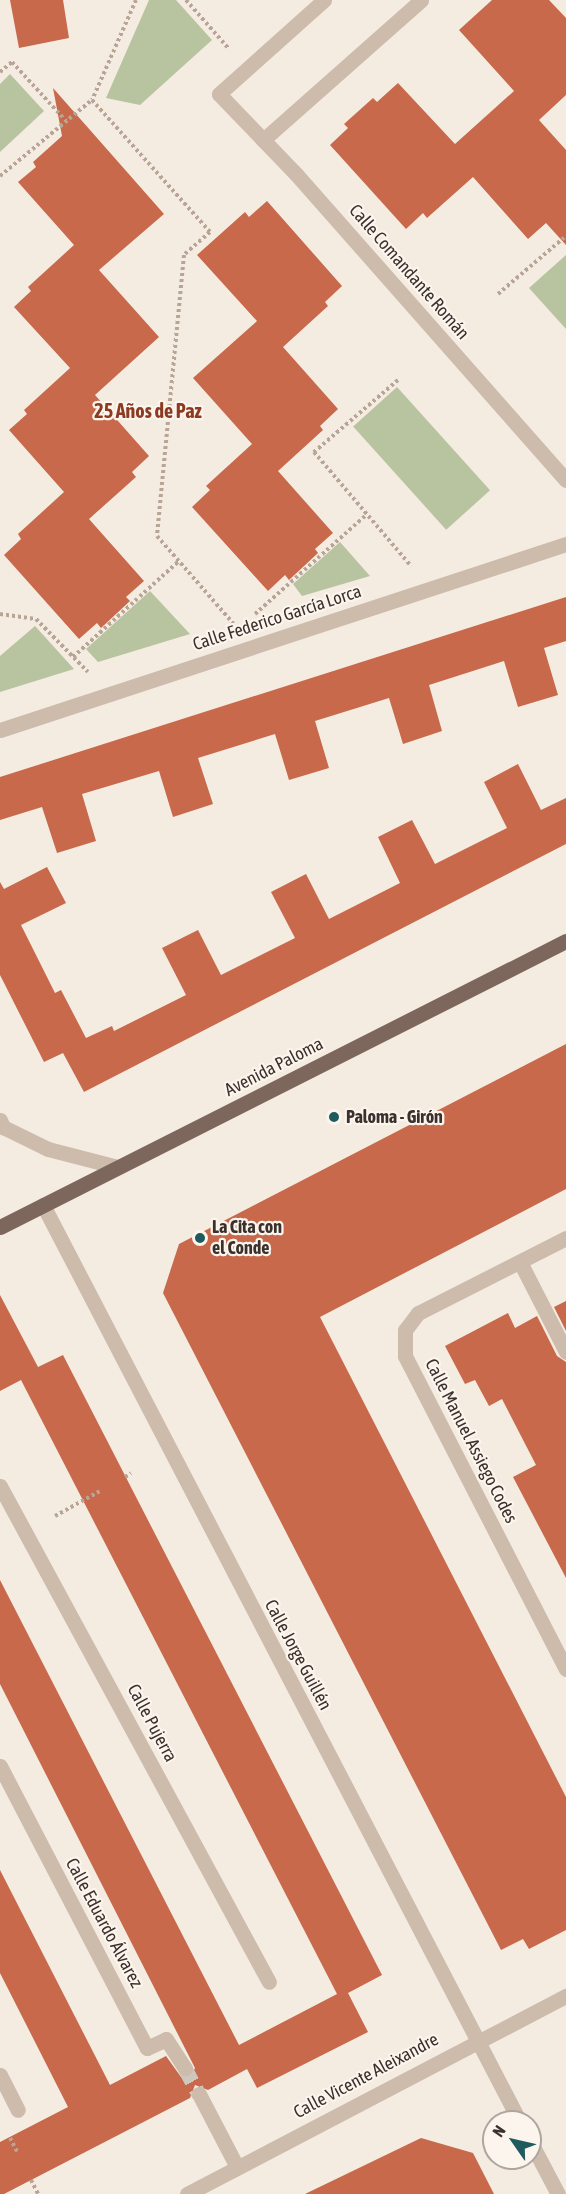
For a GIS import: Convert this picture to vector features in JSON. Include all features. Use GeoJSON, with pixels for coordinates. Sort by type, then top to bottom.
{"type":"FeatureCollection","features":[{"type":"Feature","properties":{"kind":"main road","name":"Avenida Paloma"},"geometry":{"type":"LineString","coordinates":[[0,1227],[566,941]]}},
{"type":"Feature","properties":{"kind":"street"},"geometry":{"type":"LineString","coordinates":[[247,69],[324,0]]}},
{"type":"Feature","properties":{"kind":"street"},"geometry":{"type":"LineString","coordinates":[[263,140],[421,0]]}},
{"type":"Feature","properties":{"kind":"street","name":"Calle Comandante Román"},"geometry":{"type":"LineString","coordinates":[[247,69],[219,94],[263,140],[566,480]]}},
{"type":"Feature","properties":{"kind":"street","name":"Calle Federico García Lorca"},"geometry":{"type":"LineString","coordinates":[[0,730],[566,544]]}},
{"type":"Feature","properties":{"kind":"street"},"geometry":{"type":"LineString","coordinates":[[0,1143],[2,1123],[48,1149],[118,1167]]}},
{"type":"Feature","properties":{"kind":"street","name":"Calle Jorge Guillén"},"geometry":{"type":"LineString","coordinates":[[43,1205],[514,2110]]}},
{"type":"Feature","properties":{"kind":"street","name":"Calle Manuel Assiego Codes"},"geometry":{"type":"LineString","coordinates":[[566,1238],[418,1313],[405,1330],[405,1356],[566,1669]]}},
{"type":"Feature","properties":{"kind":"street"},"geometry":{"type":"LineString","coordinates":[[520,1262],[566,1352]]}},
{"type":"Feature","properties":{"kind":"street","name":"Calle Pujerra"},"geometry":{"type":"LineString","coordinates":[[0,1486],[269,1982]]}},
{"type":"Feature","properties":{"kind":"street","name":"Calle Eduardo Álvarez"},"geometry":{"type":"LineString","coordinates":[[0,1766],[147,2048],[166,2039],[185,2068]]}},
{"type":"Feature","properties":{"kind":"street","name":"Calle Vicente Aleixandre"},"geometry":{"type":"LineString","coordinates":[[187,2194],[477,2039],[566,1996]]}},
{"type":"Feature","properties":{"kind":"street"},"geometry":{"type":"LineString","coordinates":[[0,2075],[18,2110]]}},
{"type":"Feature","properties":{"kind":"street"},"geometry":{"type":"LineString","coordinates":[[199,2094],[237,2167]]}},
{"type":"Feature","properties":{"kind":"street"},"geometry":{"type":"LineString","coordinates":[[542,2164],[558,2194]]}},
{"type":"Feature","properties":{"kind":"path"},"geometry":{"type":"LineString","coordinates":[[0,176],[92,100],[136,0]]}},
{"type":"Feature","properties":{"kind":"path"},"geometry":{"type":"LineString","coordinates":[[186,0],[247,69]]}},
{"type":"Feature","properties":{"kind":"path"},"geometry":{"type":"LineString","coordinates":[[0,72],[12,62],[66,121]]}},
{"type":"Feature","properties":{"kind":"path"},"geometry":{"type":"LineString","coordinates":[[92,100],[210,232],[184,255],[158,536],[253,646]]}},
{"type":"Feature","properties":{"kind":"path"},"geometry":{"type":"LineString","coordinates":[[498,294],[566,236]]}},
{"type":"Feature","properties":{"kind":"path"},"geometry":{"type":"LineString","coordinates":[[398,380],[314,452],[430,589]]}},
{"type":"Feature","properties":{"kind":"path"},"geometry":{"type":"LineString","coordinates":[[238,629],[366,514]]}},
{"type":"Feature","properties":{"kind":"path"},"geometry":{"type":"LineString","coordinates":[[73,657],[178,561]]}},
{"type":"Feature","properties":{"kind":"path"},"geometry":{"type":"LineString","coordinates":[[0,614],[36,619],[109,694]]}},
{"type":"Feature","properties":{"kind":"path"},"geometry":{"type":"LineString","coordinates":[[125,1477],[131,1473]]}},
{"type":"Feature","properties":{"kind":"path"},"geometry":{"type":"LineString","coordinates":[[55,1516],[100,1491]]}},
{"type":"Feature","properties":{"kind":"path"},"geometry":{"type":"LineString","coordinates":[[31,2180],[38,2194]]}},
{"type":"Feature","properties":{"kind":"green space"},"geometry":{"type":"Polygon","coordinates":[[[149,0],[176,0],[212,40],[140,105],[106,98],[149,0]]]}},
{"type":"Feature","properties":{"kind":"green space"},"geometry":{"type":"Polygon","coordinates":[[[10,74],[44,111],[0,152],[0,84],[10,74]]]}},
{"type":"Feature","properties":{"kind":"green space"},"geometry":{"type":"Polygon","coordinates":[[[566,255],[566,329],[529,288],[566,255]]]}},
{"type":"Feature","properties":{"kind":"green space"},"geometry":{"type":"Polygon","coordinates":[[[397,387],[490,490],[446,530],[353,426],[397,387]]]}},
{"type":"Feature","properties":{"kind":"green space"},"geometry":{"type":"Polygon","coordinates":[[[340,542],[370,576],[302,596],[293,584],[340,542]]]}},
{"type":"Feature","properties":{"kind":"green space"},"geometry":{"type":"Polygon","coordinates":[[[150,591],[190,634],[98,662],[86,649],[150,591]]]}},
{"type":"Feature","properties":{"kind":"green space"},"geometry":{"type":"Polygon","coordinates":[[[35,626],[74,669],[0,692],[0,656],[35,626]]]}},
{"type":"Feature","properties":{"kind":"building"},"geometry":{"type":"Polygon","coordinates":[[[10,0],[63,0],[69,38],[19,48],[10,0]]]}},
{"type":"Feature","properties":{"kind":"building"},"geometry":{"type":"Polygon","coordinates":[[[492,0],[549,0],[566,18],[566,95],[539,120],[566,150],[566,245],[546,223],[528,239],[473,177],[427,218],[423,213],[406,229],[330,145],[348,128],[344,124],[373,98],[377,102],[398,83],[455,144],[514,91],[459,30],[492,0]]]}},
{"type":"Feature","properties":{"kind":"building"},"geometry":{"type":"Polygon","coordinates":[[[53,88],[164,214],[99,270],[159,337],[95,395],[149,456],[132,472],[136,477],[89,519],[144,581],[126,597],[130,601],[101,628],[97,623],[79,639],[4,555],[21,539],[18,534],[64,492],[9,430],[27,414],[24,410],[70,368],[14,307],[31,291],[28,287],[74,245],[18,182],[36,167],[33,162],[62,136],[53,88]]]}},
{"type":"Feature","properties":{"kind":"building"},"geometry":{"type":"Polygon","coordinates":[[[267,201],[342,286],[325,302],[328,306],[283,347],[338,409],[320,426],[323,430],[278,471],[333,533],[315,549],[318,553],[289,580],[285,575],[268,591],[192,507],[210,490],[206,486],[252,444],[193,378],[257,321],[197,255],[245,212],[249,217],[267,201]]]}},
{"type":"Feature","properties":{"kind":"building"},"geometry":{"type":"Polygon","coordinates":[[[566,597],[566,641],[544,648],[558,695],[518,707],[504,661],[429,685],[442,731],[403,744],[389,698],[315,721],[329,768],[289,780],[275,734],[198,758],[213,804],[173,817],[159,771],[82,794],[96,841],[57,853],[42,807],[0,820],[0,777],[566,597]]]}},
{"type":"Feature","properties":{"kind":"building"},"geometry":{"type":"Polygon","coordinates":[[[518,764],[541,810],[566,798],[566,844],[84,1092],[63,1053],[44,1062],[0,975],[0,882],[4,889],[47,867],[66,903],[21,925],[55,993],[61,990],[86,1038],[112,1026],[114,1031],[186,995],[162,948],[198,930],[221,975],[295,938],[271,892],[306,874],[329,919],[400,883],[378,837],[412,820],[435,864],[507,828],[484,782],[518,764]]]}},
{"type":"Feature","properties":{"kind":"building"},"geometry":{"type":"Polygon","coordinates":[[[566,1044],[566,1189],[320,1317],[566,1797],[566,1930],[529,1949],[523,1939],[501,1950],[163,1293],[179,1244],[566,1044]]]}},
{"type":"Feature","properties":{"kind":"building"},"geometry":{"type":"Polygon","coordinates":[[[0,1295],[38,1367],[63,1355],[382,1975],[348,1993],[368,2032],[257,2088],[247,2069],[208,2090],[195,2085],[190,2098],[4,2194],[0,2194],[0,2142],[68,2107],[0,1973],[0,1870],[110,2085],[166,2056],[181,2077],[191,2076],[195,2068],[0,1684],[0,1580],[239,2045],[337,1994],[21,1380],[0,1391],[0,1295]]]}},
{"type":"Feature","properties":{"kind":"building"},"geometry":{"type":"Polygon","coordinates":[[[566,1301],[566,1331],[554,1307],[566,1301]]]}},
{"type":"Feature","properties":{"kind":"building"},"geometry":{"type":"Polygon","coordinates":[[[508,1313],[515,1328],[537,1316],[557,1356],[566,1362],[566,1578],[513,1477],[536,1465],[502,1399],[489,1406],[475,1380],[465,1384],[445,1346],[508,1313]]]}},
{"type":"Feature","properties":{"kind":"building"},"geometry":{"type":"Polygon","coordinates":[[[421,2138],[473,2153],[494,2194],[305,2194],[421,2138]]]}},
{"type":"Feature","properties":{"kind":"tunnel"},"geometry":{"type":"LineString","coordinates":[[185,2068],[199,2094]]}},
{"type":"Feature","properties":{"kind":"place","name":"Paloma - Girón"},"geometry":{"type":"Point","coordinates":[334,1117]}},
{"type":"Feature","properties":{"kind":"place","name":"La Cita con el Conde"},"geometry":{"type":"Point","coordinates":[200,1238]}},
{"type":"Feature","properties":{"kind":"district","name":"25 Años de Paz"},"geometry":{"type":"Point","coordinates":[148,410]}}]}
